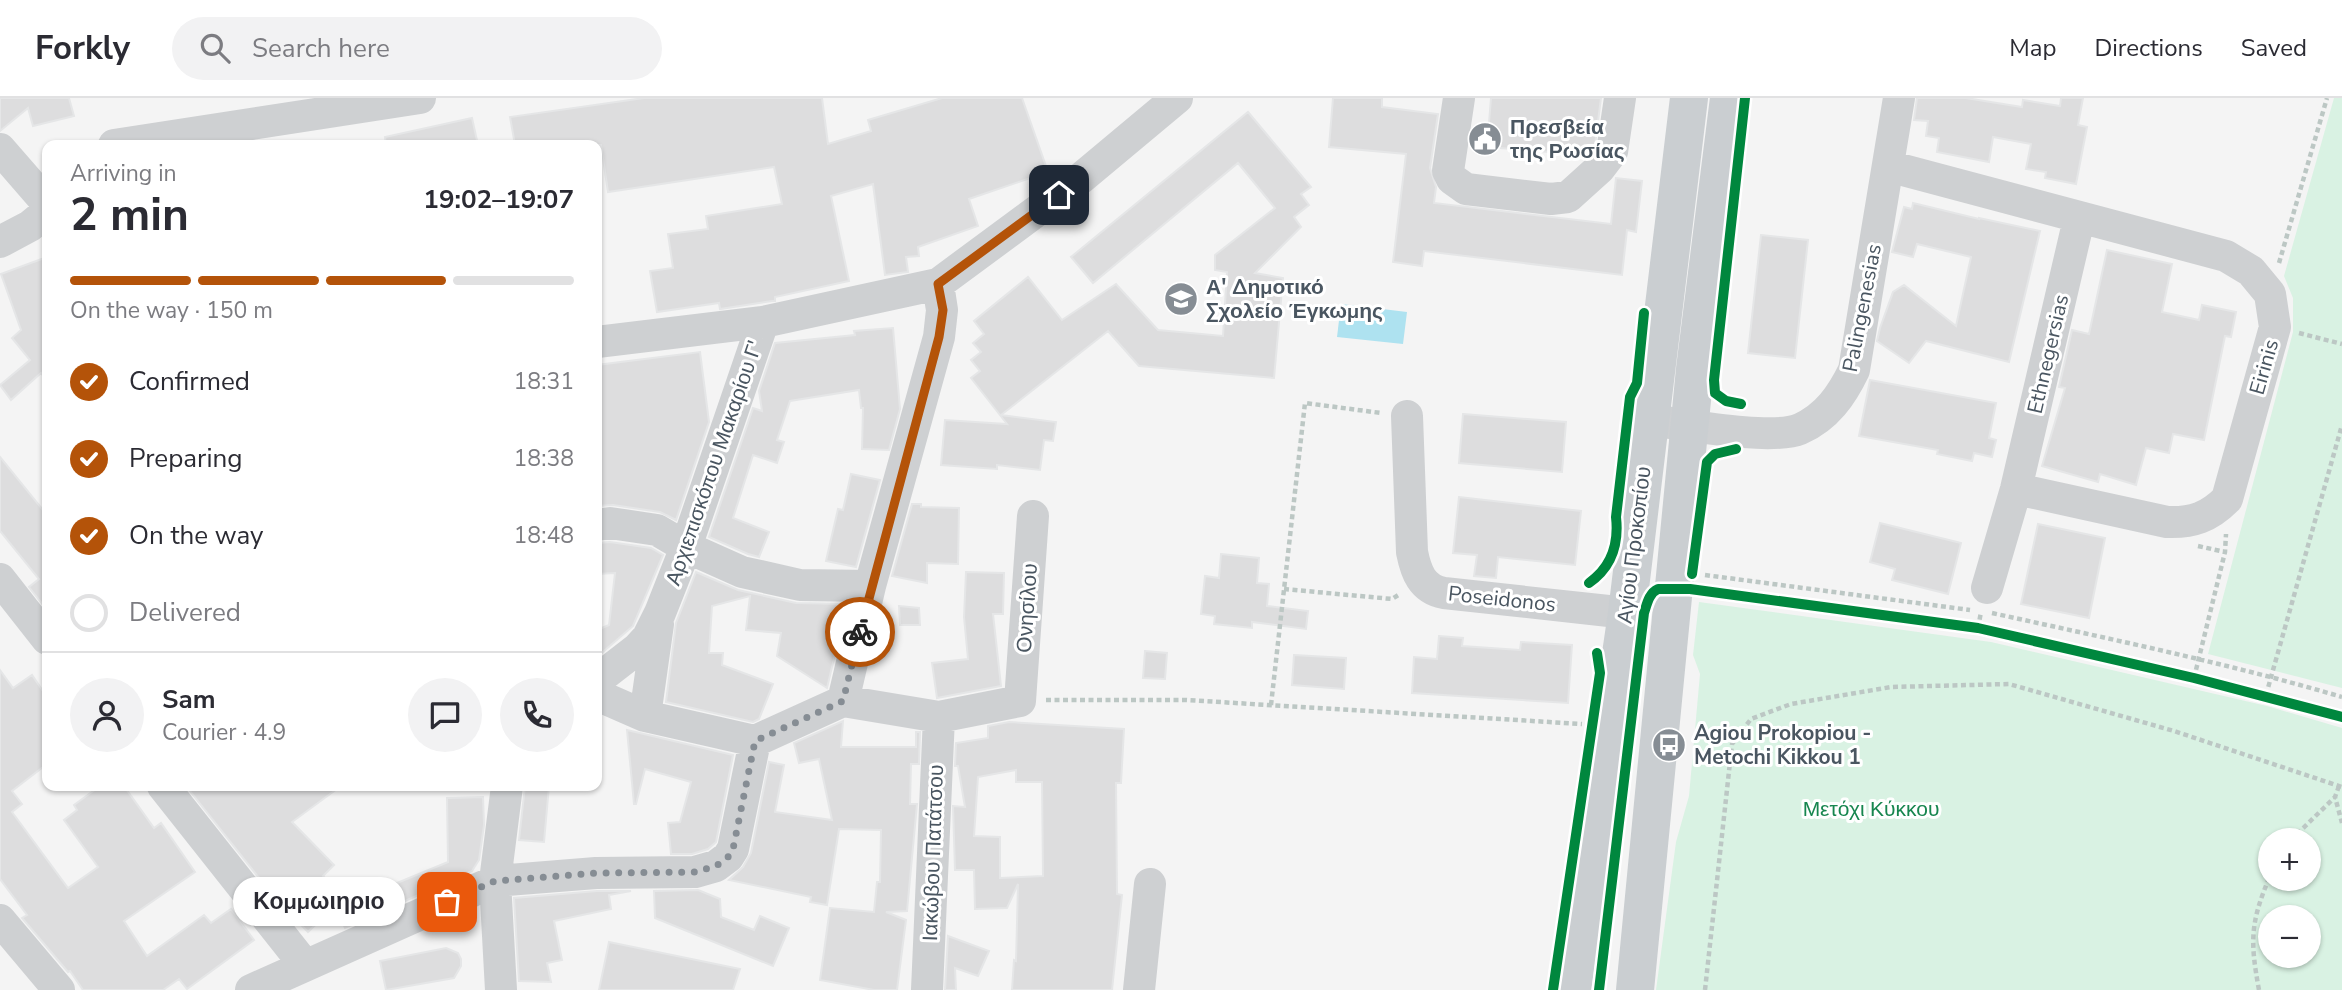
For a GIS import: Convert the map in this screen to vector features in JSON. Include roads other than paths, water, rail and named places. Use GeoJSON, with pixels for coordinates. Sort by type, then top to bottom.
{"type":"FeatureCollection","features":[{"type":"Feature","properties":{"kind":"main road","name":"Αγίου Προκοπίου"},"geometry":{"type":"LineString","coordinates":[[1572,990],[1627,613],[1689,98]]}},
{"type":"Feature","properties":{"kind":"main road","name":"Αγίου Προκοπίου"},"geometry":{"type":"LineString","coordinates":[[1634,990],[1690,425],[1729,98]]}},
{"type":"Feature","properties":{"kind":"street"},"geometry":{"type":"LineString","coordinates":[[147,140],[420,98]]}},
{"type":"Feature","properties":{"kind":"street","name":"Αρχιεπισκόπου Μακαρίου Γ'"},"geometry":{"type":"LineString","coordinates":[[602,676],[637,649],[648,637],[660,613],[686,547],[763,322],[938,284],[1080,179],[1177,98]]}},
{"type":"Feature","properties":{"kind":"street"},"geometry":{"type":"LineString","coordinates":[[1459,98],[1448,171],[1451,179],[1466,189],[1561,199],[1576,192],[1600,169],[1612,152],[1620,98]]}},
{"type":"Feature","properties":{"kind":"street","name":"Palingenesias"},"geometry":{"type":"LineString","coordinates":[[1649,420],[1762,434],[1799,430],[1825,413],[1842,394],[1854,370],[1899,98]]}},
{"type":"Feature","properties":{"kind":"street"},"geometry":{"type":"LineString","coordinates":[[0,149],[37,172]]}},
{"type":"Feature","properties":{"kind":"street"},"geometry":{"type":"LineString","coordinates":[[1888,166],[2079,219]]}},
{"type":"Feature","properties":{"kind":"street"},"geometry":{"type":"LineString","coordinates":[[0,242],[30,226],[42,216]]}},
{"type":"Feature","properties":{"kind":"street","name":"Eirinis"},"geometry":{"type":"LineString","coordinates":[[2016,489],[2167,522],[2184,523],[2215,511],[2227,499],[2275,327],[2270,294],[2251,271],[2226,256],[2079,219]]}},
{"type":"Feature","properties":{"kind":"street","name":"Ethnegersias"},"geometry":{"type":"LineString","coordinates":[[1984,599],[2016,489],[2079,219]]}},
{"type":"Feature","properties":{"kind":"street"},"geometry":{"type":"LineString","coordinates":[[843,701],[870,586],[939,337],[943,310],[938,284]]}},
{"type":"Feature","properties":{"kind":"street"},"geometry":{"type":"LineString","coordinates":[[602,341],[763,322]]}},
{"type":"Feature","properties":{"kind":"street","name":"Poseidonos"},"geometry":{"type":"LineString","coordinates":[[1407,416],[1412,552],[1415,569],[1422,582],[1434,591],[1444,593],[1627,613]]}},
{"type":"Feature","properties":{"kind":"street","name":"Ονησίλου"},"geometry":{"type":"LineString","coordinates":[[939,717],[1020,701],[1033,516]]}},
{"type":"Feature","properties":{"kind":"street"},"geometry":{"type":"LineString","coordinates":[[602,524],[657,530],[686,547],[742,572],[800,585],[870,586]]}},
{"type":"Feature","properties":{"kind":"street"},"geometry":{"type":"LineString","coordinates":[[0,579],[42,633]]}},
{"type":"Feature","properties":{"kind":"street"},"geometry":{"type":"LineString","coordinates":[[645,716],[660,613]]}},
{"type":"Feature","properties":{"kind":"street"},"geometry":{"type":"LineString","coordinates":[[602,697],[645,716],[755,741],[843,701],[939,717]]}},
{"type":"Feature","properties":{"kind":"street","name":"Ιακώβου Πατάτσου"},"geometry":{"type":"LineString","coordinates":[[927,990],[939,717]]}},
{"type":"Feature","properties":{"kind":"street"},"geometry":{"type":"LineString","coordinates":[[251,990],[304,964],[495,881],[596,873],[695,872],[716,866],[728,857],[733,849],[755,741]]}},
{"type":"Feature","properties":{"kind":"street"},"geometry":{"type":"LineString","coordinates":[[167,791],[304,964]]}},
{"type":"Feature","properties":{"kind":"street"},"geometry":{"type":"LineString","coordinates":[[504,989],[495,881],[506,791]]}},
{"type":"Feature","properties":{"kind":"street"},"geometry":{"type":"LineString","coordinates":[[1139,990],[1150,884]]}},
{"type":"Feature","properties":{"kind":"street"},"geometry":{"type":"LineString","coordinates":[[0,920],[59,990]]}},
{"type":"Feature","properties":{"kind":"water"},"geometry":{"type":"Polygon","coordinates":[[[1341,304],[1407,312],[1403,344],[1337,337],[1341,304]]]}},
{"type":"Feature","properties":{"kind":"place","name":"Πρεσβεία της Ρωσίας"},"geometry":{"type":"Point","coordinates":[1485,139]}},
{"type":"Feature","properties":{"kind":"place","name":"Α' Δημοτικό Σχολείο Έγκωμης"},"geometry":{"type":"Point","coordinates":[1181,299]}},
{"type":"Feature","properties":{"kind":"place","name":"Agiou Prokopiou - Metochi Kikkou 1"},"geometry":{"type":"Point","coordinates":[1669,745]}},
{"type":"Feature","properties":{"kind":"place","name":"Κομμωιηριο"},"geometry":{"type":"Point","coordinates":[447,902]}},
{"type":"Feature","properties":{"kind":"park label","name":"Μετόχι Κύκκου"},"geometry":{"type":"Point","coordinates":[1871,809]}}]}
